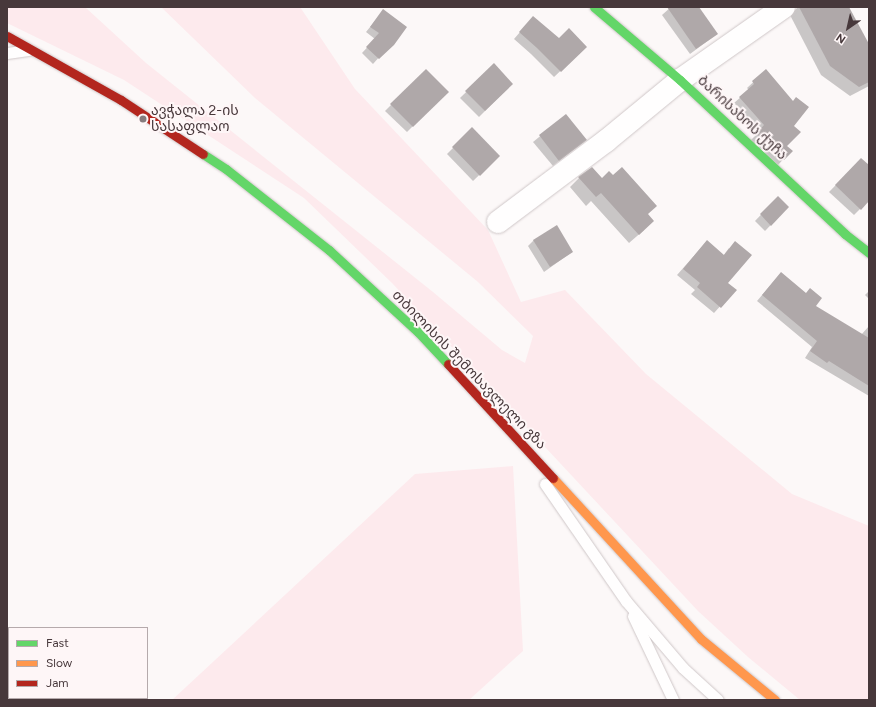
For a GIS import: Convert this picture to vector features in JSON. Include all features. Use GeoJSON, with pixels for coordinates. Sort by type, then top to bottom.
{"type":"FeatureCollection","features":[{"type":"Feature","properties":{"kind":"main road","name":"ბარისახოს ქუჩა"},"geometry":{"type":"LineString","coordinates":[[594,7],[680,80],[845,234],[869,253]]}},
{"type":"Feature","properties":{"kind":"main road","name":"თბილისის შემოსავლელი გზა"},"geometry":{"type":"LineString","coordinates":[[7,36],[33,49],[121,100],[226,169],[286,214],[329,250],[418,332],[631,565],[701,639],[775,700]]}},
{"type":"Feature","properties":{"kind":"street"},"geometry":{"type":"LineString","coordinates":[[498,222],[606,141],[680,80],[784,7]]}},
{"type":"Feature","properties":{"kind":"lane"},"geometry":{"type":"LineString","coordinates":[[7,53],[33,49]]}},
{"type":"Feature","properties":{"kind":"lane"},"geometry":{"type":"LineString","coordinates":[[497,417],[578,529],[626,601],[682,668],[718,700]]}},
{"type":"Feature","properties":{"kind":"lane"},"geometry":{"type":"LineString","coordinates":[[626,601],[673,700]]}},
{"type":"Feature","properties":{"kind":"shaded area"},"geometry":{"type":"Polygon","coordinates":[[[7,7],[85,7],[146,63],[433,292],[502,350],[525,363],[533,336],[478,282],[255,98],[161,7],[300,7],[355,89],[488,230],[521,302],[565,290],[646,374],[792,494],[869,526],[869,700],[800,700],[748,657],[698,611],[392,283],[304,198],[124,80],[7,23],[7,7]]]}},
{"type":"Feature","properties":{"kind":"shaded area"},"geometry":{"type":"Polygon","coordinates":[[[513,466],[523,651],[469,700],[172,700],[415,474],[513,466]]]}},
{"type":"Feature","properties":{"kind":"building"},"geometry":{"type":"Polygon","coordinates":[[[667,7],[699,7],[718,34],[696,49],[667,7]]]}},
{"type":"Feature","properties":{"kind":"building"},"geometry":{"type":"Polygon","coordinates":[[[799,7],[849,7],[869,44],[869,82],[859,87],[830,66],[799,7]]]}},
{"type":"Feature","properties":{"kind":"building"},"geometry":{"type":"Polygon","coordinates":[[[383,9],[407,27],[394,45],[379,59],[366,47],[379,33],[370,27],[383,9]]]}},
{"type":"Feature","properties":{"kind":"building"},"geometry":{"type":"Polygon","coordinates":[[[533,16],[559,38],[569,28],[587,47],[561,72],[519,32],[533,16]]]}},
{"type":"Feature","properties":{"kind":"building"},"geometry":{"type":"Polygon","coordinates":[[[494,63],[513,84],[485,111],[465,91],[494,63]]]}},
{"type":"Feature","properties":{"kind":"building"},"geometry":{"type":"Polygon","coordinates":[[[426,69],[449,92],[413,127],[390,104],[426,69]]]}},
{"type":"Feature","properties":{"kind":"building"},"geometry":{"type":"Polygon","coordinates":[[[766,69],[793,101],[796,97],[809,107],[794,126],[801,132],[787,146],[793,151],[784,160],[756,134],[764,125],[739,97],[754,84],[752,81],[766,69]]]}},
{"type":"Feature","properties":{"kind":"building"},"geometry":{"type":"Polygon","coordinates":[[[566,114],[587,140],[559,161],[539,135],[566,114]]]}},
{"type":"Feature","properties":{"kind":"building"},"geometry":{"type":"Polygon","coordinates":[[[472,127],[500,156],[480,176],[452,147],[472,127]]]}},
{"type":"Feature","properties":{"kind":"building"},"geometry":{"type":"Polygon","coordinates":[[[861,158],[869,165],[869,201],[861,210],[835,185],[861,158]]]}},
{"type":"Feature","properties":{"kind":"building"},"geometry":{"type":"Polygon","coordinates":[[[592,167],[602,178],[609,171],[613,175],[622,167],[657,206],[648,214],[654,221],[639,235],[601,193],[596,197],[578,177],[592,167]]]}},
{"type":"Feature","properties":{"kind":"building"},"geometry":{"type":"Polygon","coordinates":[[[778,196],[789,207],[771,226],[760,214],[778,196]]]}},
{"type":"Feature","properties":{"kind":"building"},"geometry":{"type":"Polygon","coordinates":[[[557,225],[573,252],[550,267],[533,240],[557,225]]]}},
{"type":"Feature","properties":{"kind":"building"},"geometry":{"type":"Polygon","coordinates":[[[707,240],[724,255],[735,241],[752,255],[728,283],[737,290],[721,308],[697,287],[700,283],[683,269],[707,240]]]}},
{"type":"Feature","properties":{"kind":"building"},"geometry":{"type":"Polygon","coordinates":[[[781,272],[806,293],[810,288],[822,298],[816,306],[869,338],[869,386],[829,361],[827,363],[810,351],[817,341],[762,295],[781,272]]]}},
{"type":"Feature","properties":{"kind":"traffic: fast"},"geometry":{"type":"LineString","coordinates":[[594,7],[680,80],[845,234],[869,253]]}},
{"type":"Feature","properties":{"kind":"traffic: fast"},"geometry":{"type":"LineString","coordinates":[[203,154],[226,169],[329,250],[418,332],[448,364]]}},
{"type":"Feature","properties":{"kind":"traffic: slow"},"geometry":{"type":"LineString","coordinates":[[553,478],[701,639],[775,700]]}},
{"type":"Feature","properties":{"kind":"traffic: jam"},"geometry":{"type":"LineString","coordinates":[[7,36],[121,100],[203,154]]}},
{"type":"Feature","properties":{"kind":"traffic: jam"},"geometry":{"type":"LineString","coordinates":[[448,364],[553,478]]}},
{"type":"Feature","properties":{"kind":"place","name":"ავჭალა 2-ის სასაფლაო"},"geometry":{"type":"Point","coordinates":[143,119]}}]}
